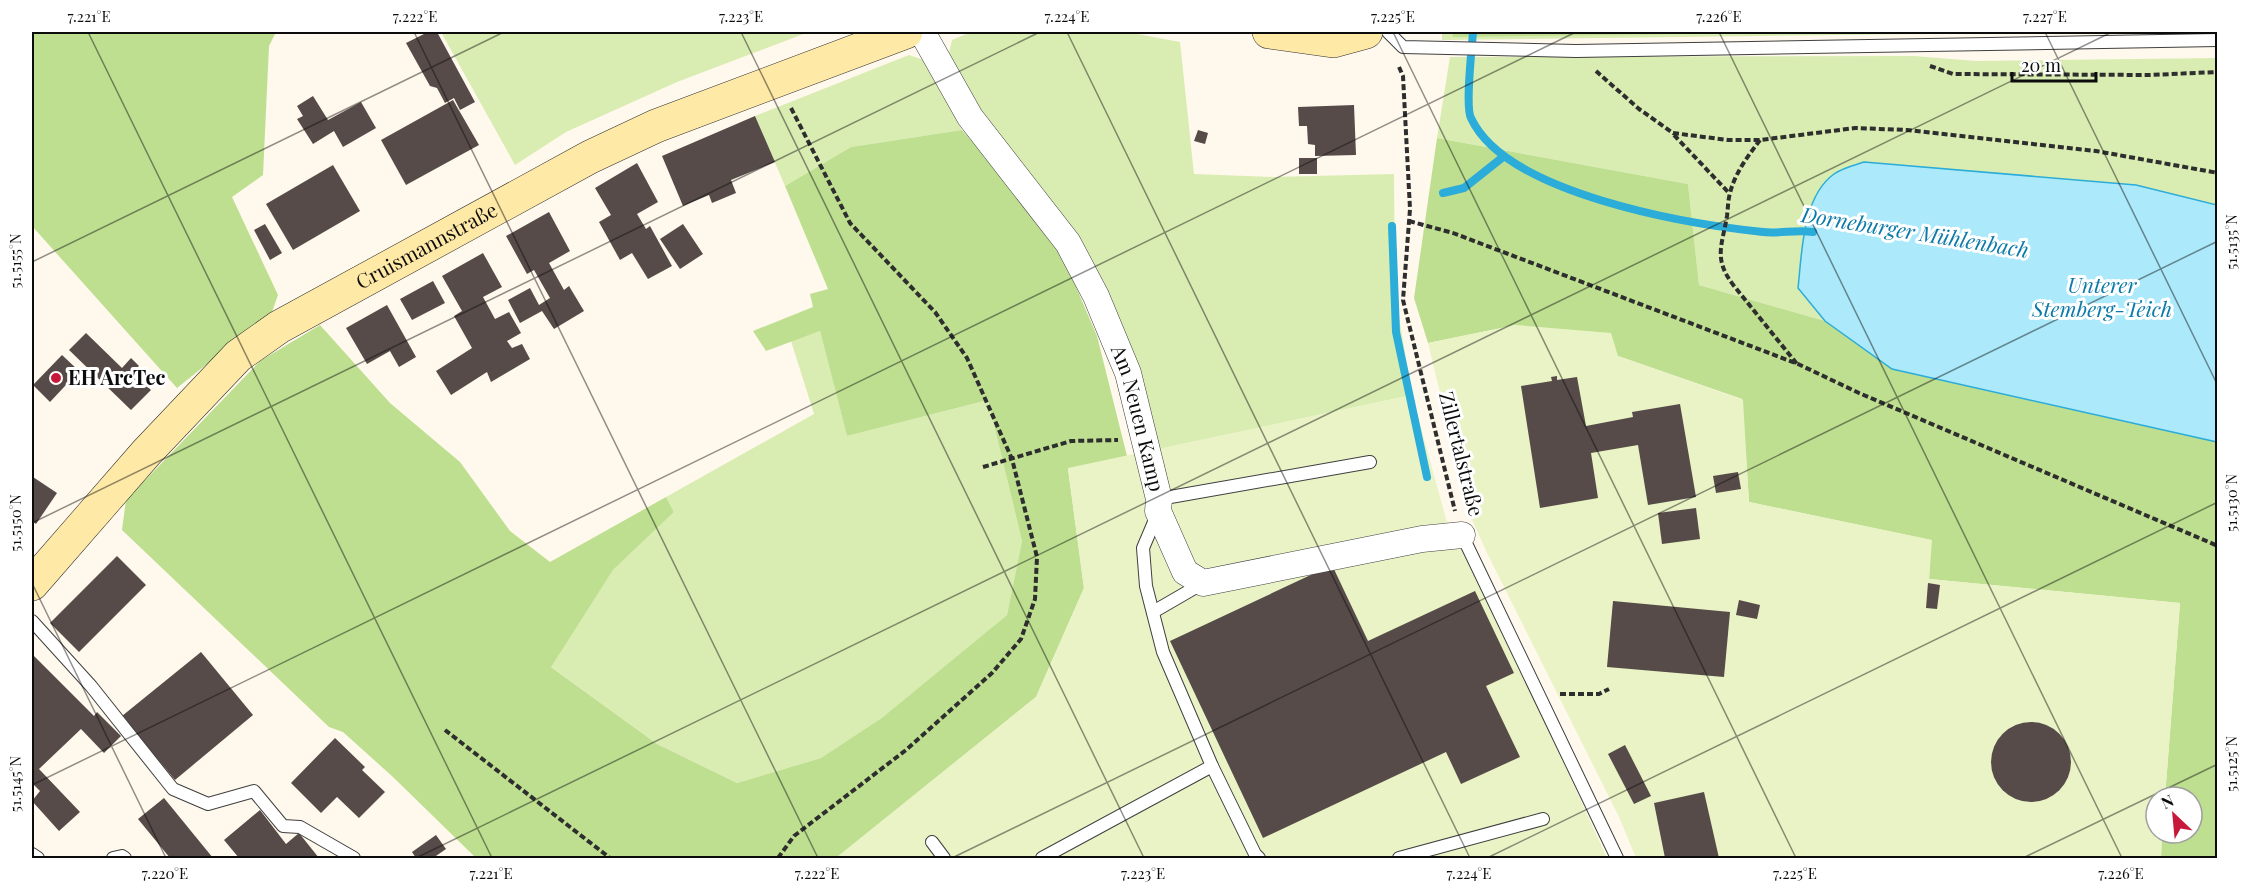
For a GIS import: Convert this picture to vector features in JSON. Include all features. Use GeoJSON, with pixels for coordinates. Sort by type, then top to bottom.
{"type":"FeatureCollection","features":[{"type":"Feature","properties":{"kind":"street","name":"Cruismannstraße"},"geometry":{"type":"LineString","coordinates":[[32,584],[146,453],[231,364],[279,327],[590,157],[656,126],[906,32]]}},
{"type":"Feature","properties":{"kind":"street","name":"Am Neuen Kamp"},"geometry":{"type":"LineString","coordinates":[[922,32],[970,117],[1068,243],[1096,296],[1128,373],[1159,505],[1185,572],[1203,583]]}},
{"type":"Feature","properties":{"kind":"street"},"geometry":{"type":"LineString","coordinates":[[1269,32],[1333,41],[1366,32]]}},
{"type":"Feature","properties":{"kind":"street"},"geometry":{"type":"LineString","coordinates":[[1203,583],[1422,539],[1462,535]]}},
{"type":"Feature","properties":{"kind":"lane"},"geometry":{"type":"LineString","coordinates":[[1388,32],[1402,47],[1576,51],[2217,40]]}},
{"type":"Feature","properties":{"kind":"lane"},"geometry":{"type":"LineString","coordinates":[[1259,858],[1212,766],[1163,652],[1146,586],[1143,548],[1159,505],[1370,462]]}},
{"type":"Feature","properties":{"kind":"lane","name":"Zillertalstraße"},"geometry":{"type":"LineString","coordinates":[[1462,535],[1617,858]]}},
{"type":"Feature","properties":{"kind":"lane"},"geometry":{"type":"LineString","coordinates":[[1153,612],[1203,583]]}},
{"type":"Feature","properties":{"kind":"lane"},"geometry":{"type":"LineString","coordinates":[[32,621],[91,686],[173,789],[208,804],[254,791],[283,826],[300,827],[354,858]]}},
{"type":"Feature","properties":{"kind":"lane"},"geometry":{"type":"LineString","coordinates":[[1042,858],[1212,766]]}},
{"type":"Feature","properties":{"kind":"lane"},"geometry":{"type":"LineString","coordinates":[[1399,858],[1543,819]]}},
{"type":"Feature","properties":{"kind":"lane"},"geometry":{"type":"LineString","coordinates":[[932,842],[944,858]]}},
{"type":"Feature","properties":{"kind":"lane"},"geometry":{"type":"LineString","coordinates":[[32,854],[38,858]]}},
{"type":"Feature","properties":{"kind":"lane"},"geometry":{"type":"LineString","coordinates":[[113,858],[122,856],[125,858]]}},
{"type":"Feature","properties":{"kind":"path"},"geometry":{"type":"LineString","coordinates":[[1576,51],[1639,109],[1673,134],[1729,194]]}},
{"type":"Feature","properties":{"kind":"path","name":"Zillertalstraße"},"geometry":{"type":"LineString","coordinates":[[1398,65],[1403,76],[1409,221],[1403,300],[1462,535]]}},
{"type":"Feature","properties":{"kind":"path"},"geometry":{"type":"LineString","coordinates":[[777,81],[850,223],[935,312],[967,358],[1012,459],[1037,557],[1035,599],[1021,639],[992,673],[906,750],[794,836],[778,858]]}},
{"type":"Feature","properties":{"kind":"path"},"geometry":{"type":"LineString","coordinates":[[1673,134],[1728,140],[1760,140],[1855,128],[1907,129],[2096,151],[2217,173]]}},
{"type":"Feature","properties":{"kind":"path"},"geometry":{"type":"LineString","coordinates":[[1760,140],[1744,160],[1729,194],[1720,263],[1725,275],[1798,364]]}},
{"type":"Feature","properties":{"kind":"path"},"geometry":{"type":"LineString","coordinates":[[1409,221],[1453,232],[1798,364],[1859,393],[2217,546]]}},
{"type":"Feature","properties":{"kind":"path"},"geometry":{"type":"LineString","coordinates":[[983,467],[1071,441],[1143,439]]}},
{"type":"Feature","properties":{"kind":"path"},"geometry":{"type":"LineString","coordinates":[[1538,694],[1599,694],[1609,690]]}},
{"type":"Feature","properties":{"kind":"path"},"geometry":{"type":"LineString","coordinates":[[445,730],[610,858]]}},
{"type":"Feature","properties":{"kind":"green space"},"geometry":{"type":"Polygon","coordinates":[[[32,32],[276,32],[269,46],[263,175],[232,197],[278,295],[272,312],[177,388],[32,226],[32,32]]]}},
{"type":"Feature","properties":{"kind":"green space"},"geometry":{"type":"Polygon","coordinates":[[[441,32],[809,32],[677,82],[566,132],[515,165],[441,32]]]}},
{"type":"Feature","properties":{"kind":"green space"},"geometry":{"type":"Polygon","coordinates":[[[971,32],[1127,32],[1180,42],[1194,174],[1274,177],[1394,174],[1395,293],[1412,395],[1159,449],[1138,369],[981,112],[949,53],[952,40],[971,32]]]}},
{"type":"Feature","properties":{"kind":"green space"},"geometry":{"type":"Polygon","coordinates":[[[1442,32],[2093,32],[1442,40],[1442,32]]]}},
{"type":"Feature","properties":{"kind":"green space"},"geometry":{"type":"Polygon","coordinates":[[[1452,32],[1834,32],[1453,37],[1452,32]]]}},
{"type":"Feature","properties":{"kind":"green space"},"geometry":{"type":"Polygon","coordinates":[[[909,55],[924,60],[962,130],[851,147],[785,186],[755,116],[909,55]]]}},
{"type":"Feature","properties":{"kind":"green space"},"geometry":{"type":"Polygon","coordinates":[[[1914,56],[1976,61],[2217,58],[2217,205],[2136,185],[1798,288],[1825,321],[1699,285],[1688,184],[1437,138],[1450,57],[1914,56]]]}},
{"type":"Feature","properties":{"kind":"green space"},"geometry":{"type":"Polygon","coordinates":[[[962,130],[1053,233],[1097,336],[1127,456],[1068,469],[1084,588],[1036,697],[836,858],[476,858],[343,732],[329,727],[122,530],[126,500],[260,361],[320,325],[390,403],[460,462],[510,531],[550,562],[666,497],[674,512],[613,570],[551,667],[657,744],[737,783],[821,758],[882,718],[1007,615],[1022,541],[988,400],[847,436],[820,331],[766,351],[753,331],[813,307],[810,294],[828,289],[785,186],[851,147],[962,130]]]}},
{"type":"Feature","properties":{"kind":"green space"},"geometry":{"type":"Polygon","coordinates":[[[1437,138],[1688,184],[1699,285],[1825,321],[1900,371],[2217,440],[2217,858],[2161,858],[2162,845],[2204,845],[2204,785],[2166,785],[2180,603],[1929,579],[1931,540],[1749,502],[1742,399],[1618,356],[1516,325],[1428,343],[1414,298],[1437,138]]]}},
{"type":"Feature","properties":{"kind":"green space"},"geometry":{"type":"Polygon","coordinates":[[[1516,325],[1611,333],[1618,356],[1743,400],[1749,502],[1932,540],[1929,579],[2180,603],[2166,785],[2144,785],[2144,845],[2162,845],[2161,858],[1636,858],[1620,819],[1469,513],[1428,343],[1516,325]]]}},
{"type":"Feature","properties":{"kind":"green space"},"geometry":{"type":"Polygon","coordinates":[[[820,331],[847,436],[988,400],[1022,541],[1007,615],[882,719],[821,758],[737,783],[657,744],[550,666],[613,570],[674,512],[666,497],[814,414],[791,341],[820,331]]]}},
{"type":"Feature","properties":{"kind":"green space"},"geometry":{"type":"Polygon","coordinates":[[[1412,395],[1446,519],[1533,696],[1607,858],[836,858],[1036,697],[1084,588],[1068,468],[1412,395]]]}},
{"type":"Feature","properties":{"kind":"water","name":"Unterer Stemberg-Teich"},"geometry":{"type":"Polygon","coordinates":[[[1864,162],[2136,185],[2217,205],[2217,442],[1892,369],[1825,321],[1798,288],[1806,226],[1815,197],[1823,184],[1837,172],[1864,162]]]}},
{"type":"Feature","properties":{"kind":"building"},"geometry":{"type":"Polygon","coordinates":[[[428,32],[437,32],[475,102],[460,110],[454,98],[445,103],[437,88],[430,86],[406,43],[428,32]]]}},
{"type":"Feature","properties":{"kind":"building"},"geometry":{"type":"Polygon","coordinates":[[[313,96],[328,120],[361,102],[376,128],[343,147],[334,131],[313,144],[297,119],[303,116],[297,106],[313,96]]]}},
{"type":"Feature","properties":{"kind":"building"},"geometry":{"type":"Polygon","coordinates":[[[453,100],[479,145],[406,185],[381,140],[453,100]]]}},
{"type":"Feature","properties":{"kind":"building"},"geometry":{"type":"Polygon","coordinates":[[[1354,105],[1356,155],[1315,156],[1315,145],[1308,144],[1307,126],[1299,126],[1298,107],[1354,105]]]}},
{"type":"Feature","properties":{"kind":"building"},"geometry":{"type":"Polygon","coordinates":[[[755,116],[775,162],[731,180],[736,193],[712,203],[709,195],[683,206],[662,156],[755,116]]]}},
{"type":"Feature","properties":{"kind":"building"},"geometry":{"type":"Polygon","coordinates":[[[1198,130],[1208,133],[1205,144],[1194,141],[1198,130]]]}},
{"type":"Feature","properties":{"kind":"building"},"geometry":{"type":"Polygon","coordinates":[[[1299,158],[1317,158],[1317,174],[1299,174],[1299,158]]]}},
{"type":"Feature","properties":{"kind":"building"},"geometry":{"type":"Polygon","coordinates":[[[637,163],[658,202],[637,214],[646,229],[650,226],[672,266],[648,279],[632,253],[620,260],[599,222],[611,215],[595,188],[637,163]]]}},
{"type":"Feature","properties":{"kind":"building"},"geometry":{"type":"Polygon","coordinates":[[[333,165],[360,211],[293,250],[266,204],[333,165]]]}},
{"type":"Feature","properties":{"kind":"building"},"geometry":{"type":"Polygon","coordinates":[[[549,212],[570,251],[549,263],[564,290],[569,286],[584,311],[554,329],[542,311],[520,323],[508,300],[530,288],[539,305],[550,298],[534,270],[527,274],[506,236],[549,212]]]}},
{"type":"Feature","properties":{"kind":"building"},"geometry":{"type":"Polygon","coordinates":[[[265,224],[282,253],[270,260],[254,230],[265,224]]]}},
{"type":"Feature","properties":{"kind":"building"},"geometry":{"type":"Polygon","coordinates":[[[683,224],[703,254],[680,269],[660,239],[683,224]]]}},
{"type":"Feature","properties":{"kind":"building"},"geometry":{"type":"Polygon","coordinates":[[[483,253],[502,287],[483,297],[495,319],[509,312],[521,333],[507,341],[512,348],[522,344],[530,359],[491,382],[487,372],[451,395],[436,371],[472,348],[454,316],[462,311],[442,276],[483,253]]]}},
{"type":"Feature","properties":{"kind":"building"},"geometry":{"type":"Polygon","coordinates":[[[433,281],[445,303],[412,320],[400,299],[433,281]]]}},
{"type":"Feature","properties":{"kind":"building"},"geometry":{"type":"Polygon","coordinates":[[[387,305],[416,357],[399,367],[390,351],[367,364],[346,328],[387,305]]]}},
{"type":"Feature","properties":{"kind":"building"},"geometry":{"type":"Polygon","coordinates":[[[86,333],[122,368],[131,358],[139,366],[132,372],[151,390],[131,410],[69,350],[86,333]]]}},
{"type":"Feature","properties":{"kind":"building","name":"EH ArcTec"},"geometry":{"type":"Polygon","coordinates":[[[62,355],[79,371],[50,402],[33,385],[62,355]]]}},
{"type":"Feature","properties":{"kind":"building"},"geometry":{"type":"Polygon","coordinates":[[[1557,376],[1557,380],[1577,377],[1586,426],[1633,417],[1632,412],[1680,404],[1696,497],[1648,505],[1638,445],[1591,453],[1598,498],[1540,508],[1521,386],[1552,381],[1551,377],[1557,376]]]}},
{"type":"Feature","properties":{"kind":"building"},"geometry":{"type":"Polygon","coordinates":[[[1738,472],[1741,489],[1716,493],[1713,476],[1738,472]]]}},
{"type":"Feature","properties":{"kind":"building"},"geometry":{"type":"Polygon","coordinates":[[[33,477],[57,493],[36,524],[32,521],[33,477]]]}},
{"type":"Feature","properties":{"kind":"building"},"geometry":{"type":"Polygon","coordinates":[[[1696,508],[1700,539],[1662,544],[1658,513],[1696,508]]]}},
{"type":"Feature","properties":{"kind":"building"},"geometry":{"type":"Polygon","coordinates":[[[117,556],[146,585],[79,652],[50,623],[117,556]]]}},
{"type":"Feature","properties":{"kind":"building"},"geometry":{"type":"Polygon","coordinates":[[[1332,565],[1368,641],[1475,591],[1514,673],[1486,686],[1520,757],[1461,784],[1446,752],[1263,838],[1170,641],[1332,565]]]}},
{"type":"Feature","properties":{"kind":"building"},"geometry":{"type":"Polygon","coordinates":[[[1928,583],[1940,585],[1937,609],[1926,608],[1928,583]]]}},
{"type":"Feature","properties":{"kind":"building"},"geometry":{"type":"Polygon","coordinates":[[[1739,600],[1760,605],[1757,619],[1736,615],[1739,600]]]}},
{"type":"Feature","properties":{"kind":"building"},"geometry":{"type":"Polygon","coordinates":[[[1613,601],[1730,612],[1724,677],[1607,667],[1613,601]]]}},
{"type":"Feature","properties":{"kind":"building"},"geometry":{"type":"Polygon","coordinates":[[[201,652],[253,715],[175,780],[122,716],[201,652]]]}},
{"type":"Feature","properties":{"kind":"building"},"geometry":{"type":"Polygon","coordinates":[[[32,654],[94,716],[97,712],[121,736],[104,753],[81,729],[39,769],[80,812],[59,831],[32,801],[40,791],[32,783],[32,710],[34,708],[32,707],[32,654]]]}},
{"type":"Feature","properties":{"kind":"building"},"geometry":{"type":"Polygon","coordinates":[[[2031,722],[2046,725],[2059,734],[2068,747],[2071,762],[2068,777],[2059,790],[2046,799],[2031,802],[2016,799],[2003,790],[1994,777],[1991,762],[1994,747],[2003,734],[2016,725],[2031,722]]]}},
{"type":"Feature","properties":{"kind":"building"},"geometry":{"type":"Polygon","coordinates":[[[335,738],[365,767],[362,770],[385,792],[359,818],[337,797],[321,813],[291,783],[335,738]]]}},
{"type":"Feature","properties":{"kind":"building"},"geometry":{"type":"Polygon","coordinates":[[[1625,745],[1651,796],[1634,804],[1608,754],[1625,745]]]}},
{"type":"Feature","properties":{"kind":"building"},"geometry":{"type":"Polygon","coordinates":[[[1704,792],[1719,858],[1665,858],[1654,803],[1704,792]]]}},
{"type":"Feature","properties":{"kind":"building"},"geometry":{"type":"Polygon","coordinates":[[[164,798],[213,858],[170,858],[138,819],[164,798]]]}},
{"type":"Feature","properties":{"kind":"building"},"geometry":{"type":"Polygon","coordinates":[[[260,810],[286,844],[299,833],[319,858],[239,858],[224,840],[260,810]]]}},
{"type":"Feature","properties":{"kind":"building"},"geometry":{"type":"Polygon","coordinates":[[[436,835],[446,849],[433,858],[416,858],[412,852],[436,835]]]}},
{"type":"Feature","properties":{"kind":"waterway","name":"Dorneburger Mühlenbach"},"geometry":{"type":"LineString","coordinates":[[1473,32],[1469,90],[1471,118],[1490,144],[1521,167],[1559,185],[1602,201],[1690,222],[1763,232],[1813,232]]}},
{"type":"Feature","properties":{"kind":"waterway"},"geometry":{"type":"LineString","coordinates":[[1443,193],[1464,188],[1503,157]]}},
{"type":"Feature","properties":{"kind":"waterway"},"geometry":{"type":"LineString","coordinates":[[1392,226],[1396,332],[1427,477]]}},
{"type":"Feature","properties":{"kind":"place","name":"EH ArcTec"},"geometry":{"type":"Point","coordinates":[56,378]}}]}
